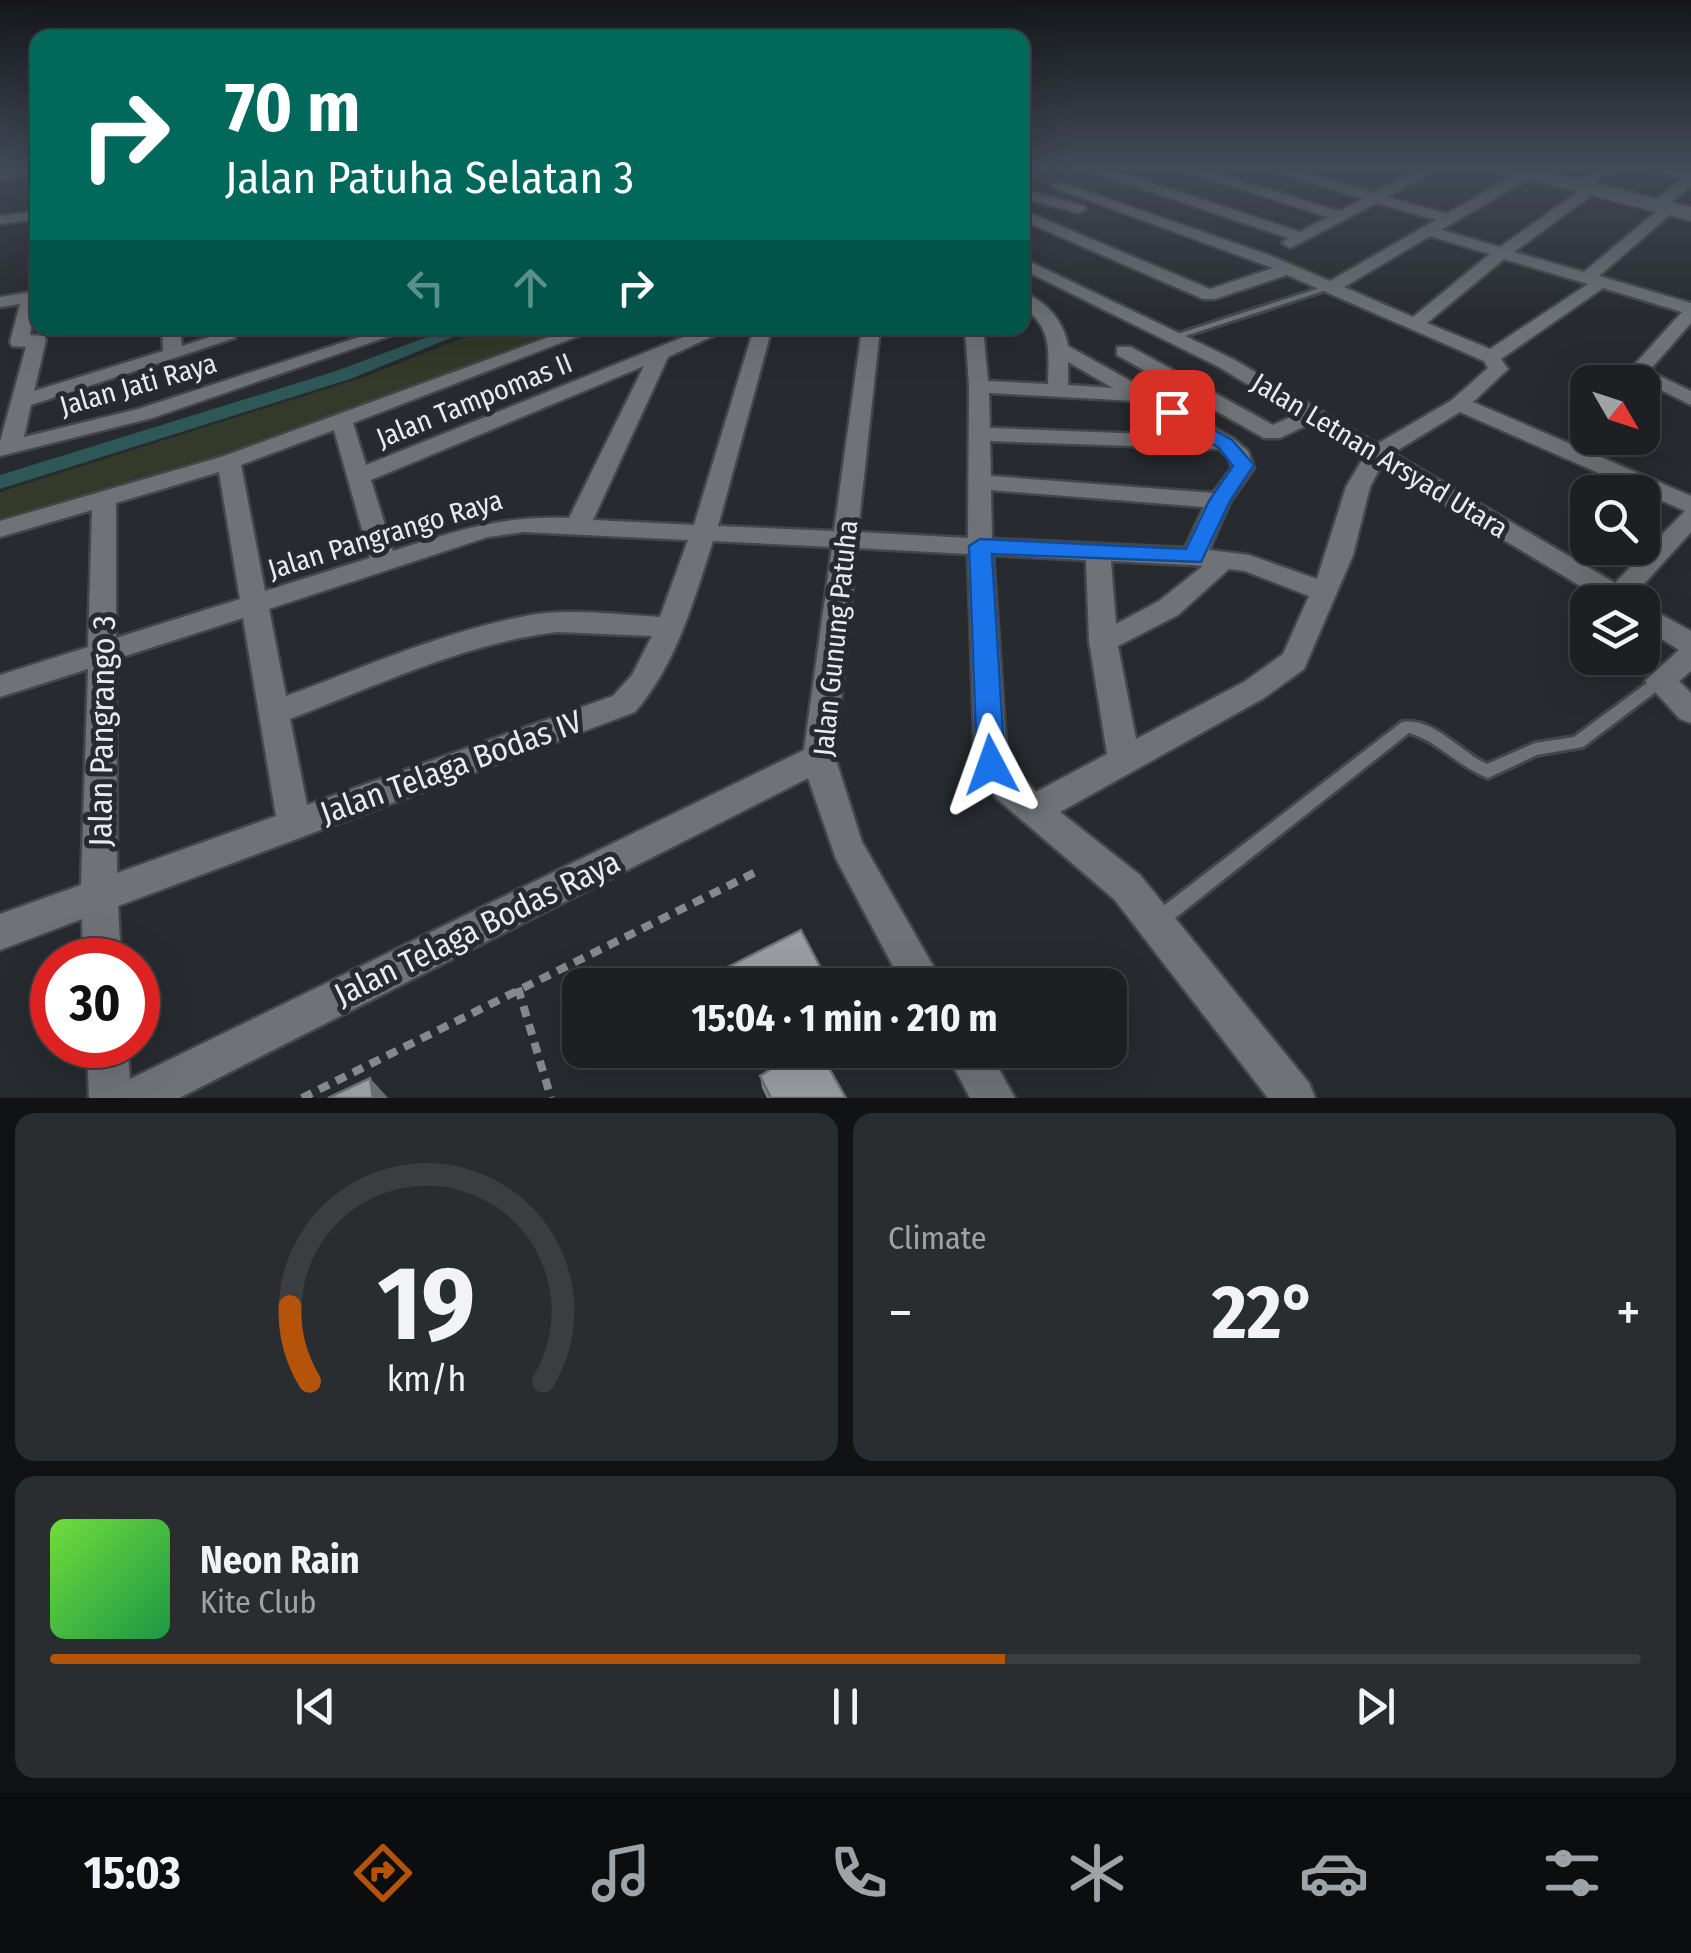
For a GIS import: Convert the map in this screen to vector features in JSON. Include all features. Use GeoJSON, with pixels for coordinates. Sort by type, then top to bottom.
{"type":"FeatureCollection","features":[{"type":"Feature","properties":{"kind":"street"},"geometry":{"type":"LineString","coordinates":[[1034,219],[1210,294],[1288,268]]}},
{"type":"Feature","properties":{"kind":"street"},"geometry":{"type":"LineString","coordinates":[[1111,219],[1167,234]]}},
{"type":"Feature","properties":{"kind":"street"},"geometry":{"type":"LineString","coordinates":[[1033,810],[1277,677],[1294,661],[1348,530],[1358,487],[1376,453],[1459,404],[1496,372],[1498,365],[1491,356],[1288,268],[1153,219]]}},
{"type":"Feature","properties":{"kind":"street"},"geometry":{"type":"LineString","coordinates":[[1249,219],[1301,237]]}},
{"type":"Feature","properties":{"kind":"street"},"geometry":{"type":"LineString","coordinates":[[1264,258],[1335,219]]}},
{"type":"Feature","properties":{"kind":"street"},"geometry":{"type":"LineString","coordinates":[[1332,288],[1448,219]]}},
{"type":"Feature","properties":{"kind":"street"},"geometry":{"type":"LineString","coordinates":[[1414,325],[1546,219]]}},
{"type":"Feature","properties":{"kind":"street"},"geometry":{"type":"LineString","coordinates":[[1491,356],[1593,281],[1652,219]]}},
{"type":"Feature","properties":{"kind":"street"},"geometry":{"type":"LineString","coordinates":[[1428,231],[1691,311],[1645,365]]}},
{"type":"Feature","properties":{"kind":"street","name":"Jalan Letnan Arsyad Utara"},"geometry":{"type":"LineString","coordinates":[[1030,267],[1085,297],[1176,336],[1597,585]]}},
{"type":"Feature","properties":{"kind":"street"},"geometry":{"type":"LineString","coordinates":[[0,302],[30,297]]}},
{"type":"Feature","properties":{"kind":"street"},"geometry":{"type":"LineString","coordinates":[[1030,303],[1053,320],[1059,349],[1058,390]]}},
{"type":"Feature","properties":{"kind":"street"},"geometry":{"type":"LineString","coordinates":[[5,448],[38,340],[20,342],[30,309]]}},
{"type":"Feature","properties":{"kind":"street"},"geometry":{"type":"LineString","coordinates":[[172,335],[173,355]]}},
{"type":"Feature","properties":{"kind":"street","name":"Jalan Jati Raya"},"geometry":{"type":"LineString","coordinates":[[5,448],[145,414],[383,335]]}},
{"type":"Feature","properties":{"kind":"street"},"geometry":{"type":"LineString","coordinates":[[0,529],[229,462],[572,335]]}},
{"type":"Feature","properties":{"kind":"street","name":"Jalan Tampomas II"},"geometry":{"type":"LineString","coordinates":[[358,477],[704,335]]}},
{"type":"Feature","properties":{"kind":"street","name":"Jalan Telaga Bodas IV"},"geometry":{"type":"LineString","coordinates":[[0,932],[624,704],[643,686],[672,627],[761,335]]}},
{"type":"Feature","properties":{"kind":"street","name":"Jalan Gunung Patuha"},"geometry":{"type":"LineString","coordinates":[[870,335],[819,758],[827,802],[844,846],[915,968]]}},
{"type":"Feature","properties":{"kind":"street"},"geometry":{"type":"LineString","coordinates":[[975,335],[980,386],[980,546],[990,760],[1000,780],[1127,887],[1294,1098]]}},
{"type":"Feature","properties":{"kind":"street"},"geometry":{"type":"LineString","coordinates":[[13,415],[226,338]]}},
{"type":"Feature","properties":{"kind":"street"},"geometry":{"type":"LineString","coordinates":[[1059,349],[1226,444],[1244,465],[1220,501],[1193,557]]}},
{"type":"Feature","properties":{"kind":"street"},"geometry":{"type":"LineString","coordinates":[[1124,351],[1272,433],[1314,415]]}},
{"type":"Feature","properties":{"kind":"street"},"geometry":{"type":"LineString","coordinates":[[577,526],[660,353]]}},
{"type":"Feature","properties":{"kind":"street"},"geometry":{"type":"LineString","coordinates":[[980,386],[1145,396]]}},
{"type":"Feature","properties":{"kind":"street"},"geometry":{"type":"LineString","coordinates":[[1660,387],[1691,399]]}},
{"type":"Feature","properties":{"kind":"street"},"geometry":{"type":"LineString","coordinates":[[1459,404],[1691,505]]}},
{"type":"Feature","properties":{"kind":"street"},"geometry":{"type":"LineString","coordinates":[[342,422],[384,563]]}},
{"type":"Feature","properties":{"kind":"street"},"geometry":{"type":"LineString","coordinates":[[980,434],[1226,444]]}},
{"type":"Feature","properties":{"kind":"street"},"geometry":{"type":"LineString","coordinates":[[229,462],[294,825]]}},
{"type":"Feature","properties":{"kind":"street"},"geometry":{"type":"LineString","coordinates":[[981,482],[1220,501]]}},
{"type":"Feature","properties":{"kind":"street","name":"Jalan Pangrango 3"},"geometry":{"type":"LineString","coordinates":[[101,938],[104,501]]}},
{"type":"Feature","properties":{"kind":"street"},"geometry":{"type":"LineString","coordinates":[[1634,585],[1691,517]]}},
{"type":"Feature","properties":{"kind":"street","name":"Jalan Pangrango Raya"},"geometry":{"type":"LineString","coordinates":[[0,686],[485,530],[524,524],[1193,557],[1265,567],[1323,591]]}},
{"type":"Feature","properties":{"kind":"street"},"geometry":{"type":"LineString","coordinates":[[1098,553],[1102,641],[1124,761]]}},
{"type":"Feature","properties":{"kind":"street"},"geometry":{"type":"LineString","coordinates":[[1102,641],[1155,618],[1193,594],[1224,560]]}},
{"type":"Feature","properties":{"kind":"street"},"geometry":{"type":"LineString","coordinates":[[272,714],[458,644],[522,626],[558,622],[672,627]]}},
{"type":"Feature","properties":{"kind":"street"},"geometry":{"type":"LineString","coordinates":[[1660,624],[1691,644]]}},
{"type":"Feature","properties":{"kind":"street"},"geometry":{"type":"LineString","coordinates":[[1691,655],[1660,681],[1691,712]]}},
{"type":"Feature","properties":{"kind":"street","name":"Jalan Telaga Bodas Raya"},"geometry":{"type":"LineString","coordinates":[[135,1098],[819,758]]}},
{"type":"Feature","properties":{"kind":"street"},"geometry":{"type":"LineString","coordinates":[[108,1068],[110,1098]]}},
{"type":"Feature","properties":{"kind":"street"},"geometry":{"type":"LineString","coordinates":[[976,1068],[994,1098]]}},
{"type":"Feature","properties":{"kind":"lane"},"geometry":{"type":"LineString","coordinates":[[1176,336],[1332,288]]}},
{"type":"Feature","properties":{"kind":"lane"},"geometry":{"type":"LineString","coordinates":[[1157,922],[1407,726],[1426,731],[1475,767],[1488,771],[1535,750],[1578,743],[1660,681]]}},
{"type":"Feature","properties":{"kind":"path"},"geometry":{"type":"LineString","coordinates":[[302,1098],[758,871]]}},
{"type":"Feature","properties":{"kind":"path"},"geometry":{"type":"LineString","coordinates":[[518,988],[550,1098]]}},
{"type":"Feature","properties":{"kind":"green space"},"geometry":{"type":"Polygon","coordinates":[[[470,335],[565,335],[327,425],[0,528],[0,492],[367,376],[470,335]]]}},
{"type":"Feature","properties":{"kind":"building"},"geometry":{"type":"Polygon","coordinates":[[[801,930],[821,968],[726,968],[801,930]]]}},
{"type":"Feature","properties":{"kind":"building"},"geometry":{"type":"Polygon","coordinates":[[[772,1068],[829,1068],[846,1098],[771,1098],[760,1076],[772,1068]]]}},
{"type":"Feature","properties":{"kind":"building"},"geometry":{"type":"Polygon","coordinates":[[[370,1078],[373,1098],[328,1098],[370,1078]]]}},
{"type":"Feature","properties":{"kind":"waterway"},"geometry":{"type":"LineString","coordinates":[[0,482],[343,375],[448,335]]}},
{"type":"Feature","properties":{"kind":"route"},"geometry":{"type":"LineString","coordinates":[[991,765],[980,546],[1193,557],[1220,501],[1244,465],[1226,444],[1172,412]]}}]}
